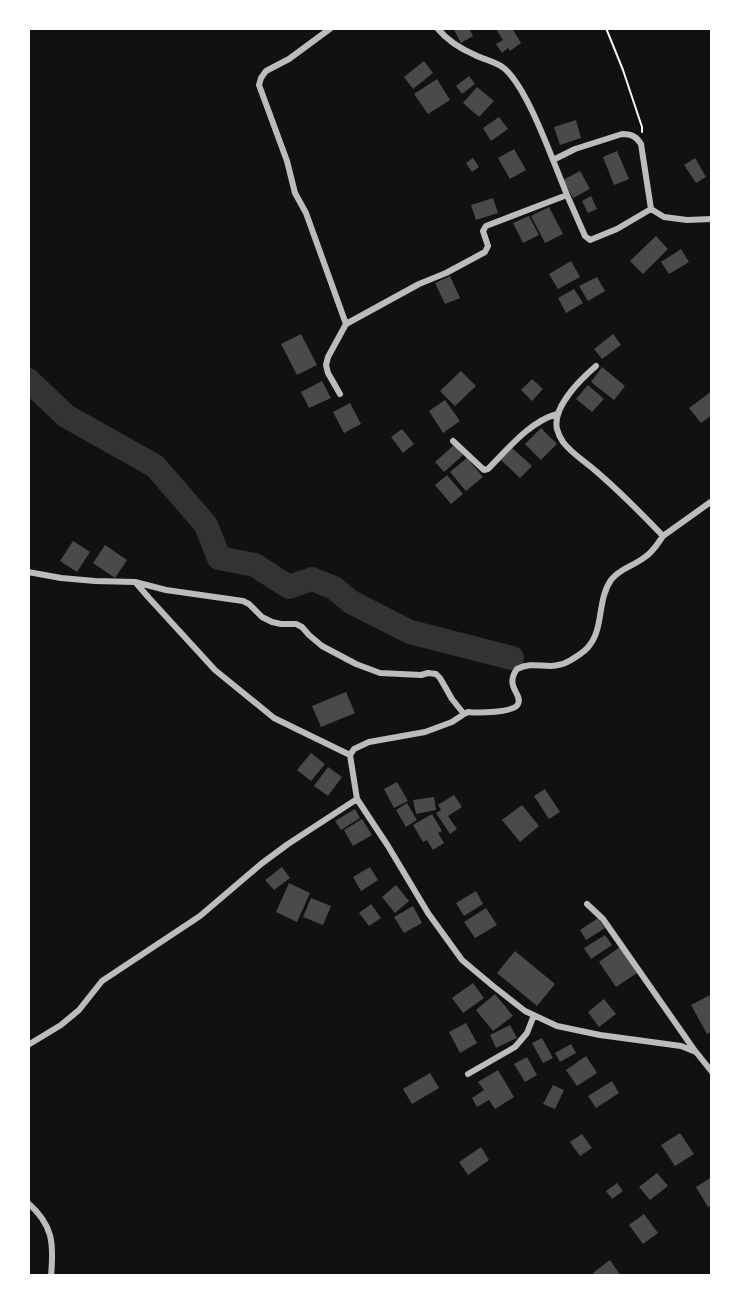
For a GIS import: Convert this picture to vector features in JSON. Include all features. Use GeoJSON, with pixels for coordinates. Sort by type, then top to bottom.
{"type":"FeatureCollection","features":[{"type":"Feature","properties":{"kind":"street"},"geometry":{"type":"LineString","coordinates":[[331,28],[289,59],[266,71],[259,86],[281,143],[295,193],[306,213],[346,324]]}},
{"type":"Feature","properties":{"kind":"street"},"geometry":{"type":"LineString","coordinates":[[437,28],[452,42],[505,69],[523,93],[585,236],[590,240],[617,229],[651,209]]}},
{"type":"Feature","properties":{"kind":"street"},"geometry":{"type":"LineString","coordinates":[[553,160],[575,149],[628,134],[637,138],[641,144],[651,209],[664,217],[687,220],[711,219]]}},
{"type":"Feature","properties":{"kind":"street"},"geometry":{"type":"LineString","coordinates":[[340,394],[326,365],[346,324],[419,284],[446,273],[485,252],[488,246],[483,231],[486,226],[567,195]]}},
{"type":"Feature","properties":{"kind":"street"},"geometry":{"type":"LineString","coordinates":[[597,366],[585,375],[568,396],[557,414],[557,429],[562,441],[618,491],[663,536]]}},
{"type":"Feature","properties":{"kind":"street"},"geometry":{"type":"LineString","coordinates":[[453,441],[484,470],[529,429],[546,417],[557,414]]}},
{"type":"Feature","properties":{"kind":"street"},"geometry":{"type":"LineString","coordinates":[[696,1052],[681,1046],[600,1035],[557,1026],[525,1011],[462,960],[428,913],[357,799],[350,755],[354,749],[369,742],[425,732],[452,722],[464,714],[509,710],[518,705],[512,682],[517,669],[531,664],[553,667],[569,662],[585,650],[595,636],[606,589],[612,579],[622,570],[649,555],[663,536],[711,501]]}},
{"type":"Feature","properties":{"kind":"street"},"geometry":{"type":"LineString","coordinates":[[28,572],[61,579],[135,582],[166,590],[243,601],[262,617],[281,624],[296,624],[302,627],[330,652],[356,664],[380,673],[436,674],[464,714]]}},
{"type":"Feature","properties":{"kind":"street"},"geometry":{"type":"LineString","coordinates":[[135,582],[215,670],[249,698],[274,718],[350,755]]}},
{"type":"Feature","properties":{"kind":"street"},"geometry":{"type":"LineString","coordinates":[[28,1045],[61,1025],[79,1010],[102,981],[200,916],[261,864],[357,799]]}},
{"type":"Feature","properties":{"kind":"street"},"geometry":{"type":"LineString","coordinates":[[587,904],[603,919],[711,1072]]}},
{"type":"Feature","properties":{"kind":"street"},"geometry":{"type":"LineString","coordinates":[[468,1074],[515,1047],[527,1033],[534,1015]]}},
{"type":"Feature","properties":{"kind":"street"},"geometry":{"type":"LineString","coordinates":[[28,1203],[35,1208],[47,1224],[53,1254],[51,1275]]}},
{"type":"Feature","properties":{"kind":"street"},"geometry":{"type":"LineString","coordinates":[[28,1214],[35,1208]]}},
{"type":"Feature","properties":{"kind":"path"},"geometry":{"type":"LineString","coordinates":[[606,28],[642,126],[641,144]]}},
{"type":"Feature","properties":{"kind":"building"},"geometry":{"type":"Polygon","coordinates":[[[453,28],[469,28],[473,36],[461,43],[453,28]]]}},
{"type":"Feature","properties":{"kind":"building"},"geometry":{"type":"Polygon","coordinates":[[[500,28],[512,28],[521,43],[510,51],[508,48],[502,53],[496,44],[503,40],[497,31],[500,28]]]}},
{"type":"Feature","properties":{"kind":"building"},"geometry":{"type":"Polygon","coordinates":[[[424,61],[433,73],[413,89],[404,77],[424,61]]]}},
{"type":"Feature","properties":{"kind":"building"},"geometry":{"type":"Polygon","coordinates":[[[469,76],[475,84],[462,94],[456,86],[469,76]]]}},
{"type":"Feature","properties":{"kind":"building"},"geometry":{"type":"Polygon","coordinates":[[[437,79],[450,100],[428,114],[414,94],[437,79]]]}},
{"type":"Feature","properties":{"kind":"building"},"geometry":{"type":"Polygon","coordinates":[[[477,87],[494,101],[479,117],[463,103],[477,87]]]}},
{"type":"Feature","properties":{"kind":"building"},"geometry":{"type":"Polygon","coordinates":[[[499,117],[508,129],[491,141],[483,128],[499,117]]]}},
{"type":"Feature","properties":{"kind":"building"},"geometry":{"type":"Polygon","coordinates":[[[576,120],[581,138],[560,145],[554,127],[576,120]]]}},
{"type":"Feature","properties":{"kind":"building"},"geometry":{"type":"Polygon","coordinates":[[[514,149],[526,170],[510,179],[498,158],[514,149]]]}},
{"type":"Feature","properties":{"kind":"building"},"geometry":{"type":"Polygon","coordinates":[[[617,151],[629,179],[614,185],[603,157],[617,151]]]}},
{"type":"Feature","properties":{"kind":"building"},"geometry":{"type":"Polygon","coordinates":[[[473,158],[479,167],[472,172],[466,163],[473,158]]]}},
{"type":"Feature","properties":{"kind":"building"},"geometry":{"type":"Polygon","coordinates":[[[695,158],[706,177],[696,183],[684,165],[695,158]]]}},
{"type":"Feature","properties":{"kind":"building"},"geometry":{"type":"Polygon","coordinates":[[[580,171],[590,189],[573,198],[563,180],[580,171]]]}},
{"type":"Feature","properties":{"kind":"building"},"geometry":{"type":"Polygon","coordinates":[[[591,196],[597,209],[588,213],[582,201],[591,196]]]}},
{"type":"Feature","properties":{"kind":"building"},"geometry":{"type":"Polygon","coordinates":[[[493,198],[498,213],[476,220],[471,205],[493,198]]]}},
{"type":"Feature","properties":{"kind":"building"},"geometry":{"type":"Polygon","coordinates":[[[549,207],[563,234],[545,243],[531,216],[549,207]]]}},
{"type":"Feature","properties":{"kind":"building"},"geometry":{"type":"Polygon","coordinates":[[[529,216],[539,235],[523,243],[513,223],[529,216]]]}},
{"type":"Feature","properties":{"kind":"building"},"geometry":{"type":"Polygon","coordinates":[[[656,236],[668,249],[643,274],[630,261],[656,236]]]}},
{"type":"Feature","properties":{"kind":"building"},"geometry":{"type":"Polygon","coordinates":[[[681,249],[689,262],[669,274],[661,262],[681,249]]]}},
{"type":"Feature","properties":{"kind":"building"},"geometry":{"type":"Polygon","coordinates":[[[571,261],[580,277],[558,289],[549,274],[571,261]]]}},
{"type":"Feature","properties":{"kind":"building"},"geometry":{"type":"Polygon","coordinates":[[[450,276],[460,298],[445,304],[435,283],[450,276]]]}},
{"type":"Feature","properties":{"kind":"building"},"geometry":{"type":"Polygon","coordinates":[[[597,277],[605,291],[588,301],[579,286],[597,277]]]}},
{"type":"Feature","properties":{"kind":"building"},"geometry":{"type":"Polygon","coordinates":[[[574,289],[583,303],[566,313],[558,298],[574,289]]]}},
{"type":"Feature","properties":{"kind":"building"},"geometry":{"type":"Polygon","coordinates":[[[301,334],[317,365],[297,375],[281,344],[301,334]]]}},
{"type":"Feature","properties":{"kind":"building"},"geometry":{"type":"Polygon","coordinates":[[[613,334],[621,345],[602,359],[594,349],[613,334]]]}},
{"type":"Feature","properties":{"kind":"building"},"geometry":{"type":"Polygon","coordinates":[[[602,367],[625,386],[614,400],[591,382],[602,367]]]}},
{"type":"Feature","properties":{"kind":"building"},"geometry":{"type":"Polygon","coordinates":[[[461,371],[476,386],[455,406],[440,391],[461,371]]]}},
{"type":"Feature","properties":{"kind":"building"},"geometry":{"type":"Polygon","coordinates":[[[532,379],[543,389],[532,401],[521,390],[532,379]]]}},
{"type":"Feature","properties":{"kind":"building"},"geometry":{"type":"Polygon","coordinates":[[[322,381],[331,398],[309,408],[301,392],[322,381]]]}},
{"type":"Feature","properties":{"kind":"building"},"geometry":{"type":"Polygon","coordinates":[[[588,385],[604,399],[592,412],[576,399],[588,385]]]}},
{"type":"Feature","properties":{"kind":"building"},"geometry":{"type":"Polygon","coordinates":[[[712,391],[712,415],[701,423],[689,408],[712,391]]]}},
{"type":"Feature","properties":{"kind":"building"},"geometry":{"type":"Polygon","coordinates":[[[445,400],[460,421],[443,433],[429,411],[445,400]]]}},
{"type":"Feature","properties":{"kind":"building"},"geometry":{"type":"Polygon","coordinates":[[[350,403],[361,424],[344,433],[333,412],[350,403]]]}},
{"type":"Feature","properties":{"kind":"building"},"geometry":{"type":"Polygon","coordinates":[[[541,428],[557,444],[541,460],[525,444],[541,428]]]}},
{"type":"Feature","properties":{"kind":"building"},"geometry":{"type":"Polygon","coordinates":[[[402,429],[414,444],[403,453],[391,437],[402,429]]]}},
{"type":"Feature","properties":{"kind":"building"},"geometry":{"type":"Polygon","coordinates":[[[454,445],[463,455],[444,472],[435,462],[454,445]]]}},
{"type":"Feature","properties":{"kind":"building"},"geometry":{"type":"Polygon","coordinates":[[[512,448],[532,466],[520,478],[501,460],[512,448]]]}},
{"type":"Feature","properties":{"kind":"building"},"geometry":{"type":"Polygon","coordinates":[[[467,458],[483,477],[466,491],[450,472],[467,458]]]}},
{"type":"Feature","properties":{"kind":"building"},"geometry":{"type":"Polygon","coordinates":[[[447,475],[463,494],[451,504],[435,485],[447,475]]]}},
{"type":"Feature","properties":{"kind":"building"},"geometry":{"type":"Polygon","coordinates":[[[73,541],[90,552],[77,572],[60,561],[73,541]]]}},
{"type":"Feature","properties":{"kind":"building"},"geometry":{"type":"Polygon","coordinates":[[[105,545],[127,560],[115,578],[93,563],[105,545]]]}},
{"type":"Feature","properties":{"kind":"building"},"geometry":{"type":"Polygon","coordinates":[[[346,692],[355,713],[321,727],[312,706],[346,692]]]}},
{"type":"Feature","properties":{"kind":"building"},"geometry":{"type":"Polygon","coordinates":[[[311,753],[325,764],[311,781],[297,770],[311,753]]]}},
{"type":"Feature","properties":{"kind":"building"},"geometry":{"type":"Polygon","coordinates":[[[328,767],[342,777],[328,796],[314,786],[328,767]]]}},
{"type":"Feature","properties":{"kind":"building"},"geometry":{"type":"Polygon","coordinates":[[[397,782],[408,801],[394,808],[384,789],[397,782]]]}},
{"type":"Feature","properties":{"kind":"building"},"geometry":{"type":"Polygon","coordinates":[[[545,789],[560,812],[549,819],[534,796],[545,789]]]}},
{"type":"Feature","properties":{"kind":"building"},"geometry":{"type":"Polygon","coordinates":[[[454,795],[462,807],[448,816],[457,829],[450,834],[436,813],[441,810],[438,805],[454,795]]]}},
{"type":"Feature","properties":{"kind":"building"},"geometry":{"type":"Polygon","coordinates":[[[434,797],[436,810],[416,814],[413,800],[434,797]]]}},
{"type":"Feature","properties":{"kind":"building"},"geometry":{"type":"Polygon","coordinates":[[[407,803],[417,820],[406,827],[396,810],[407,803]]]}},
{"type":"Feature","properties":{"kind":"building"},"geometry":{"type":"Polygon","coordinates":[[[522,805],[539,826],[520,842],[502,820],[522,805]]]}},
{"type":"Feature","properties":{"kind":"building"},"geometry":{"type":"Polygon","coordinates":[[[355,809],[360,818],[341,830],[335,821],[355,809]]]}},
{"type":"Feature","properties":{"kind":"building"},"geometry":{"type":"Polygon","coordinates":[[[432,814],[442,831],[438,833],[444,843],[433,850],[427,840],[423,842],[413,825],[432,814]]]}},
{"type":"Feature","properties":{"kind":"building"},"geometry":{"type":"Polygon","coordinates":[[[362,819],[372,835],[353,846],[344,830],[362,819]]]}},
{"type":"Feature","properties":{"kind":"building"},"geometry":{"type":"Polygon","coordinates":[[[282,867],[290,878],[274,890],[265,880],[282,867]]]}},
{"type":"Feature","properties":{"kind":"building"},"geometry":{"type":"Polygon","coordinates":[[[370,867],[378,880],[361,891],[353,877],[370,867]]]}},
{"type":"Feature","properties":{"kind":"building"},"geometry":{"type":"Polygon","coordinates":[[[289,883],[310,893],[297,922],[276,912],[289,883]]]}},
{"type":"Feature","properties":{"kind":"building"},"geometry":{"type":"Polygon","coordinates":[[[396,885],[409,901],[395,913],[382,897],[396,885]]]}},
{"type":"Feature","properties":{"kind":"building"},"geometry":{"type":"Polygon","coordinates":[[[476,891],[483,904],[464,916],[456,903],[476,891]]]}},
{"type":"Feature","properties":{"kind":"building"},"geometry":{"type":"Polygon","coordinates":[[[311,898],[331,906],[323,925],[303,917],[311,898]]]}},
{"type":"Feature","properties":{"kind":"building"},"geometry":{"type":"Polygon","coordinates":[[[371,904],[381,918],[369,926],[359,913],[371,904]]]}},
{"type":"Feature","properties":{"kind":"building"},"geometry":{"type":"Polygon","coordinates":[[[413,906],[422,923],[404,933],[394,917],[413,906]]]}},
{"type":"Feature","properties":{"kind":"building"},"geometry":{"type":"Polygon","coordinates":[[[486,908],[497,925],[475,938],[464,922],[486,908]]]}},
{"type":"Feature","properties":{"kind":"building"},"geometry":{"type":"Polygon","coordinates":[[[598,918],[605,928],[586,940],[580,930],[598,918]]]}},
{"type":"Feature","properties":{"kind":"building"},"geometry":{"type":"Polygon","coordinates":[[[605,935],[612,945],[591,959],[584,948],[605,935]]]}},
{"type":"Feature","properties":{"kind":"building"},"geometry":{"type":"Polygon","coordinates":[[[620,947],[637,973],[616,987],[599,962],[620,947]]]}},
{"type":"Feature","properties":{"kind":"building"},"geometry":{"type":"Polygon","coordinates":[[[515,951],[555,984],[537,1006],[497,973],[515,951]]]}},
{"type":"Feature","properties":{"kind":"building"},"geometry":{"type":"Polygon","coordinates":[[[473,983],[484,998],[463,1013],[452,998],[473,983]]]}},
{"type":"Feature","properties":{"kind":"building"},"geometry":{"type":"Polygon","coordinates":[[[495,994],[513,1016],[493,1031],[476,1010],[495,994]]]}},
{"type":"Feature","properties":{"kind":"building"},"geometry":{"type":"Polygon","coordinates":[[[712,994],[712,1031],[707,1034],[691,1005],[712,994]]]}},
{"type":"Feature","properties":{"kind":"building"},"geometry":{"type":"Polygon","coordinates":[[[604,999],[616,1014],[599,1027],[588,1012],[604,999]]]}},
{"type":"Feature","properties":{"kind":"building"},"geometry":{"type":"Polygon","coordinates":[[[466,1023],[477,1043],[460,1053],[449,1032],[466,1023]]]}},
{"type":"Feature","properties":{"kind":"building"},"geometry":{"type":"Polygon","coordinates":[[[510,1025],[517,1038],[496,1048],[490,1035],[510,1025]]]}},
{"type":"Feature","properties":{"kind":"building"},"geometry":{"type":"Polygon","coordinates":[[[542,1038],[553,1058],[543,1063],[532,1043],[542,1038]]]}},
{"type":"Feature","properties":{"kind":"building"},"geometry":{"type":"Polygon","coordinates":[[[571,1044],[576,1053],[560,1062],[555,1053],[571,1044]]]}},
{"type":"Feature","properties":{"kind":"building"},"geometry":{"type":"Polygon","coordinates":[[[586,1056],[597,1073],[577,1086],[566,1070],[586,1056]]]}},
{"type":"Feature","properties":{"kind":"building"},"geometry":{"type":"Polygon","coordinates":[[[527,1057],[537,1075],[525,1082],[514,1064],[527,1057]]]}},
{"type":"Feature","properties":{"kind":"building"},"geometry":{"type":"Polygon","coordinates":[[[498,1070],[514,1097],[495,1109],[489,1100],[477,1107],[472,1098],[484,1090],[478,1082],[498,1070]]]}},
{"type":"Feature","properties":{"kind":"building"},"geometry":{"type":"Polygon","coordinates":[[[430,1073],[439,1088],[412,1104],[403,1089],[430,1073]]]}},
{"type":"Feature","properties":{"kind":"building"},"geometry":{"type":"Polygon","coordinates":[[[612,1081],[619,1093],[596,1108],[588,1096],[612,1081]]]}},
{"type":"Feature","properties":{"kind":"building"},"geometry":{"type":"Polygon","coordinates":[[[553,1085],[564,1090],[555,1109],[543,1104],[553,1085]]]}},
{"type":"Feature","properties":{"kind":"building"},"geometry":{"type":"Polygon","coordinates":[[[680,1133],[694,1154],[675,1166],[661,1145],[680,1133]]]}},
{"type":"Feature","properties":{"kind":"building"},"geometry":{"type":"Polygon","coordinates":[[[582,1134],[592,1148],[580,1156],[570,1142],[582,1134]]]}},
{"type":"Feature","properties":{"kind":"building"},"geometry":{"type":"Polygon","coordinates":[[[481,1147],[489,1160],[468,1175],[459,1162],[481,1147]]]}},
{"type":"Feature","properties":{"kind":"building"},"geometry":{"type":"Polygon","coordinates":[[[657,1173],[668,1186],[650,1200],[639,1187],[657,1173]]]}},
{"type":"Feature","properties":{"kind":"building"},"geometry":{"type":"Polygon","coordinates":[[[712,1177],[712,1205],[708,1207],[696,1187],[712,1177]]]}},
{"type":"Feature","properties":{"kind":"building"},"geometry":{"type":"Polygon","coordinates":[[[617,1183],[623,1191],[612,1199],[606,1191],[617,1183]]]}},
{"type":"Feature","properties":{"kind":"building"},"geometry":{"type":"Polygon","coordinates":[[[644,1214],[658,1233],[643,1244],[629,1225],[644,1214]]]}},
{"type":"Feature","properties":{"kind":"building"},"geometry":{"type":"Polygon","coordinates":[[[610,1260],[621,1276],[595,1276],[593,1273],[610,1260]]]}},
{"type":"Feature","properties":{"kind":"waterway"},"geometry":{"type":"LineString","coordinates":[[28,380],[66,416],[155,466],[206,525],[219,558],[255,565],[289,587],[312,579],[334,588],[351,602],[410,632],[512,658]]}}]}
